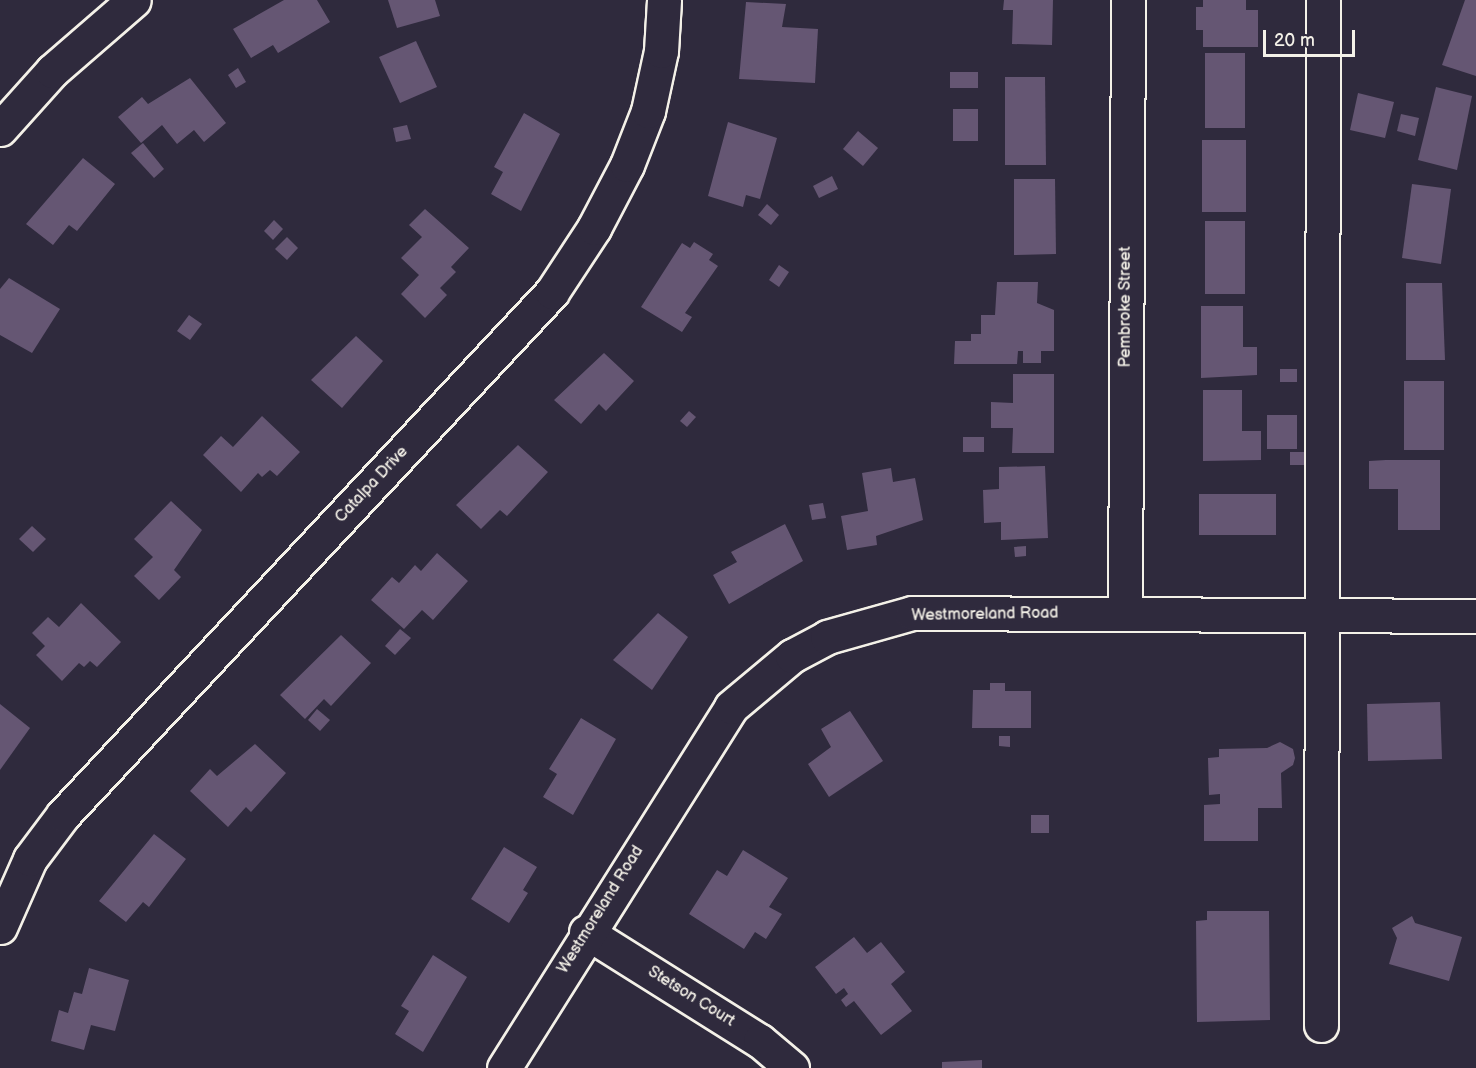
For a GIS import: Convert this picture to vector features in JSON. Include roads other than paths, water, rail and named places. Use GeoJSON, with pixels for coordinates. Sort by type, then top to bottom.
{"type":"FeatureCollection","features":[{"type":"Feature","properties":{"kind":"street"},"geometry":{"type":"LineString","coordinates":[[0,129],[52,71],[134,0]]}},
{"type":"Feature","properties":{"kind":"street","name":"Catalpa Drive"},"geometry":{"type":"LineString","coordinates":[[0,927],[30,859],[63,815],[552,292],[605,207],[648,111],[661,51],[664,0]]}},
{"type":"Feature","properties":{"kind":"street","name":"Pembroke Street"},"geometry":{"type":"LineString","coordinates":[[1125,614],[1128,0]]}},
{"type":"Feature","properties":{"kind":"street"},"geometry":{"type":"LineString","coordinates":[[1321,1024],[1319,618],[1323,0]]}},
{"type":"Feature","properties":{"kind":"street","name":"Westmoreland Road"},"geometry":{"type":"LineString","coordinates":[[504,1068],[586,932],[731,706],[792,656],[827,637],[912,614],[1125,614],[1319,618],[1476,615]]}},
{"type":"Feature","properties":{"kind":"street","name":"Stetson Court"},"geometry":{"type":"LineString","coordinates":[[586,932],[760,1041],[792,1068]]}}]}
